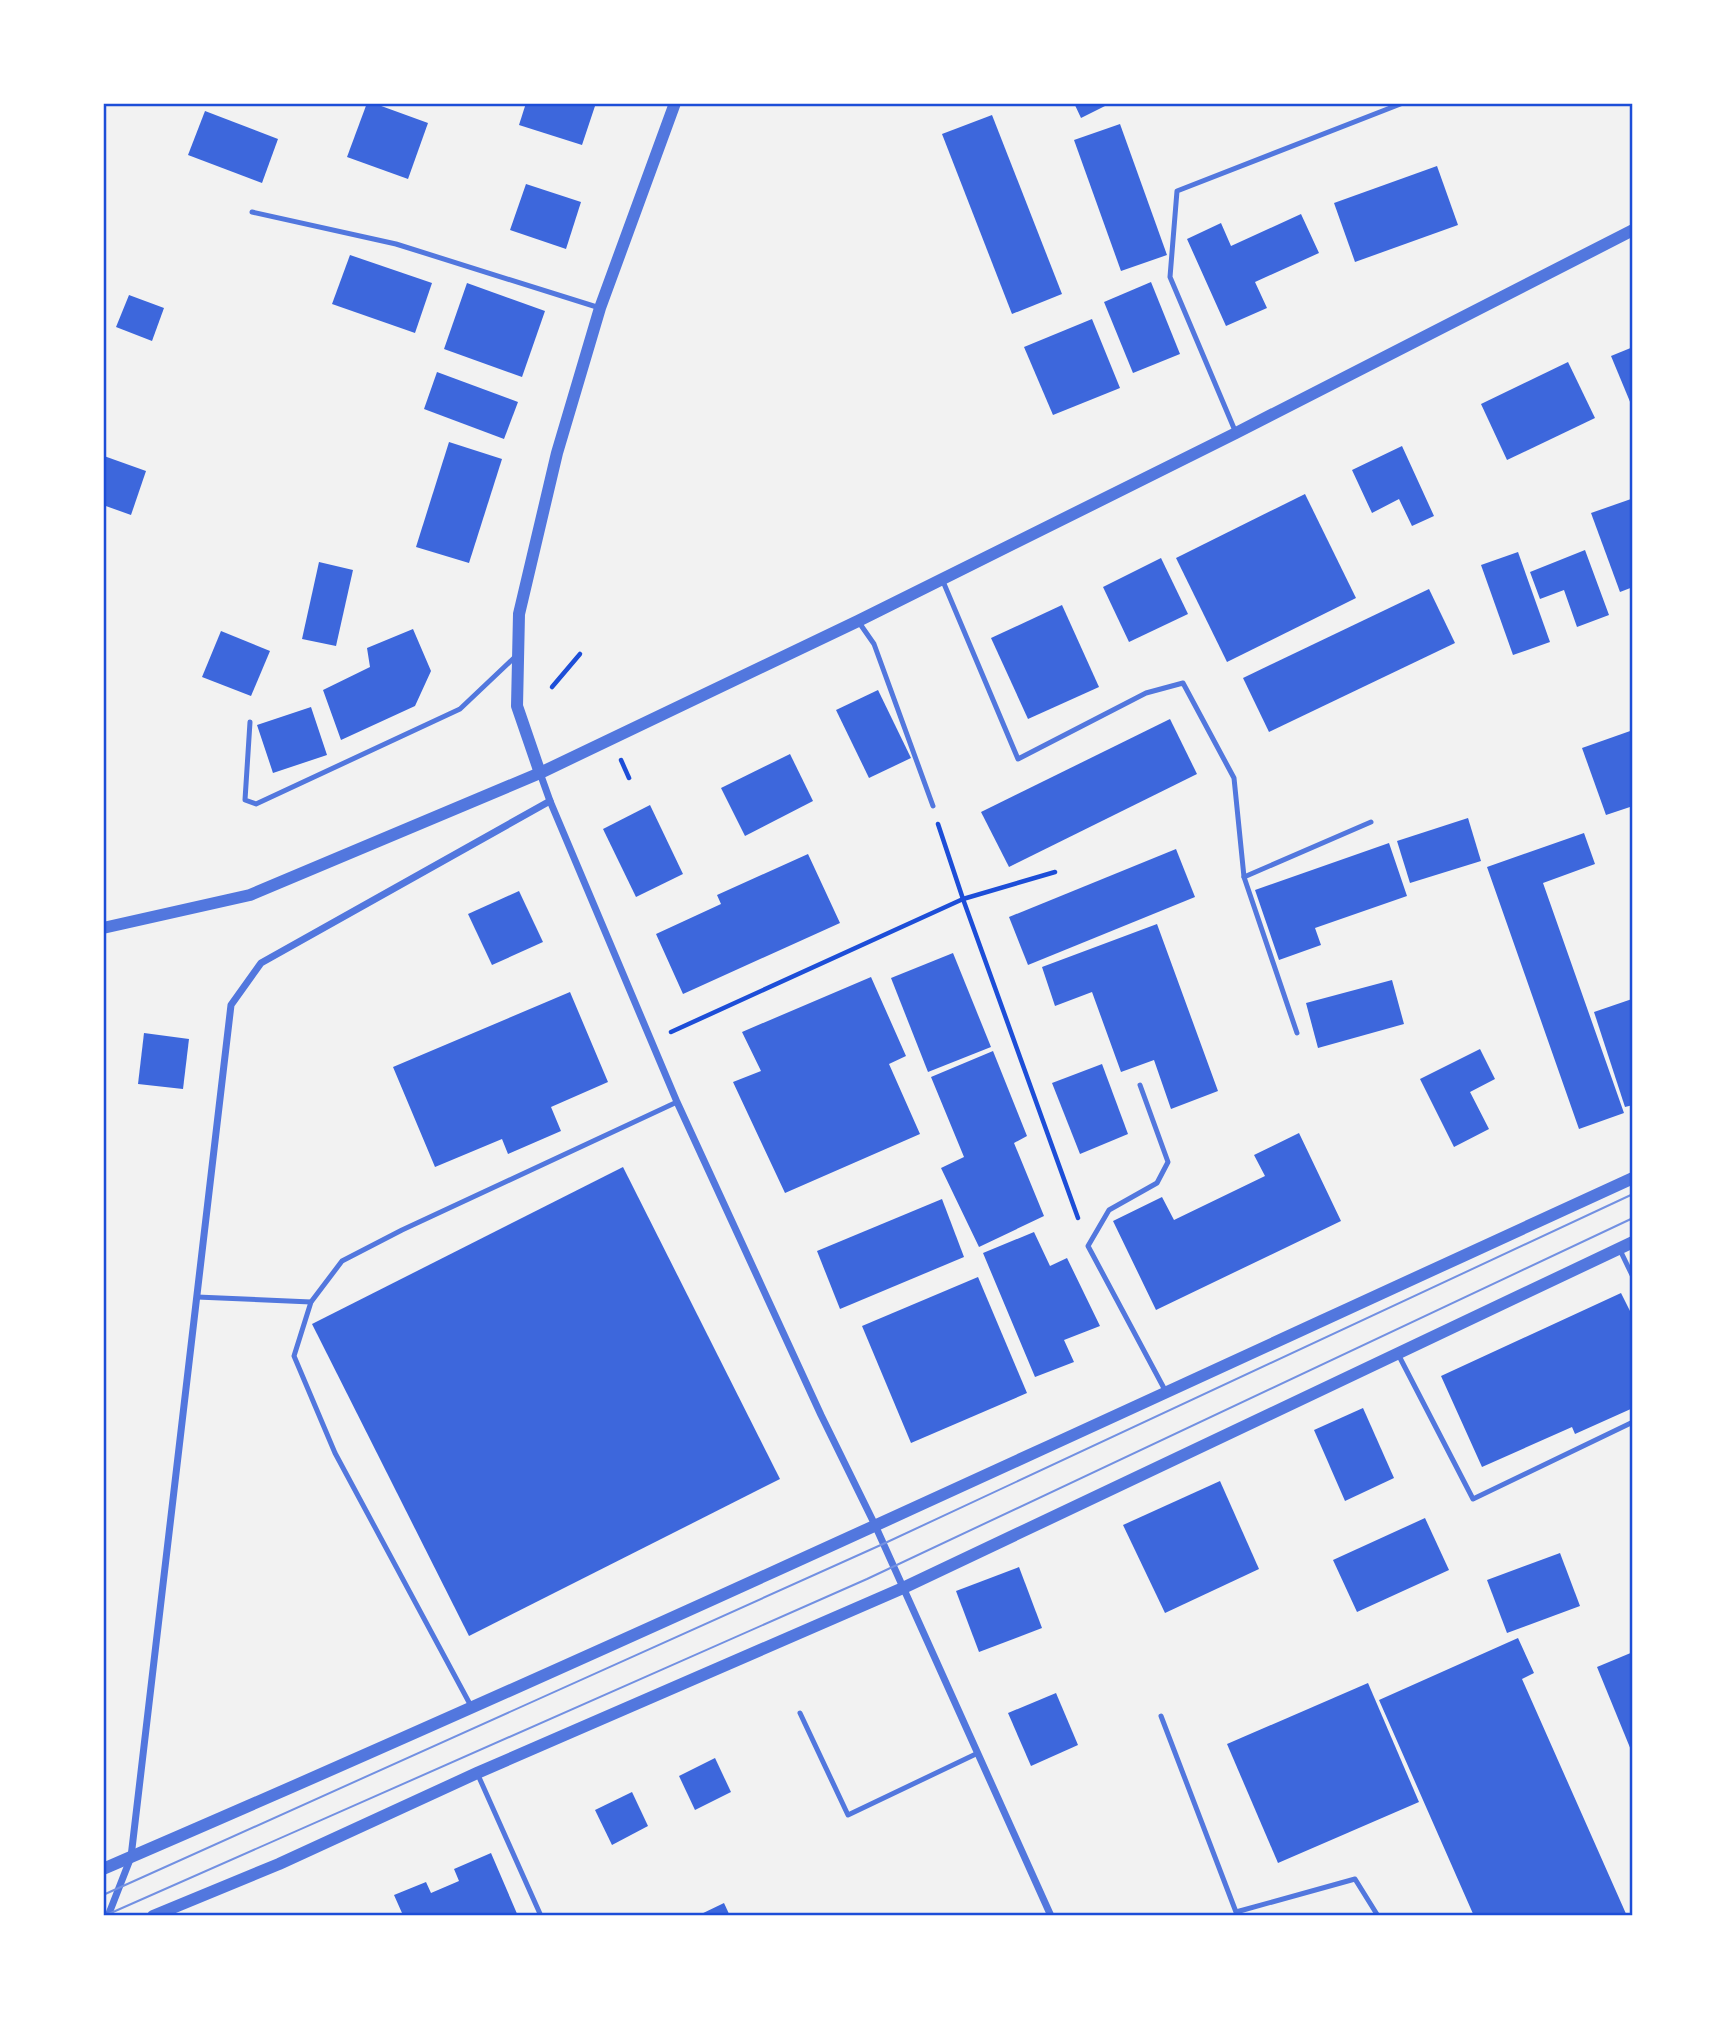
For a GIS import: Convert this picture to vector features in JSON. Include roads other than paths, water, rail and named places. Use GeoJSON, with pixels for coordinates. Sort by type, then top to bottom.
{"type":"FeatureCollection","features":[{"type":"Feature","properties":{"kind":"street"},"geometry":{"type":"LineString","coordinates":[[675,103],[600,308],[557,453],[519,614],[517,706],[550,801],[677,1102],[821,1415],[875,1525],[1051,1916]]}},
{"type":"Feature","properties":{"kind":"street"},"geometry":{"type":"LineString","coordinates":[[103,928],[250,895],[540,773],[858,621],[1236,433],[1633,230]]}},
{"type":"Feature","properties":{"kind":"street"},"geometry":{"type":"LineString","coordinates":[[108,1916],[131,1857],[231,1005],[261,963],[550,801]]}},
{"type":"Feature","properties":{"kind":"street"},"geometry":{"type":"LineString","coordinates":[[103,1868],[875,1525],[1633,1178]]}},
{"type":"Feature","properties":{"kind":"street"},"geometry":{"type":"LineString","coordinates":[[153,1916],[279,1864],[477,1773],[903,1588],[1633,1242]]}},
{"type":"Feature","properties":{"kind":"lane"},"geometry":{"type":"LineString","coordinates":[[1236,433],[1170,277],[1177,191],[1403,103]]}},
{"type":"Feature","properties":{"kind":"lane"},"geometry":{"type":"LineString","coordinates":[[252,212],[396,244],[600,308]]}},
{"type":"Feature","properties":{"kind":"lane"},"geometry":{"type":"LineString","coordinates":[[942,579],[1018,759],[1146,693],[1183,682],[1234,778],[1244,877],[1297,1033]]}},
{"type":"Feature","properties":{"kind":"lane"},"geometry":{"type":"LineString","coordinates":[[858,621],[874,644],[933,806]]}},
{"type":"Feature","properties":{"kind":"lane"},"geometry":{"type":"LineString","coordinates":[[250,722],[245,800],[256,804],[460,709],[518,655]]}},
{"type":"Feature","properties":{"kind":"lane"},"geometry":{"type":"LineString","coordinates":[[1244,877],[1371,822]]}},
{"type":"Feature","properties":{"kind":"lane"},"geometry":{"type":"LineString","coordinates":[[1140,1085],[1168,1162],[1157,1183],[1109,1210],[1088,1246],[1166,1392]]}},
{"type":"Feature","properties":{"kind":"lane"},"geometry":{"type":"LineString","coordinates":[[471,1706],[335,1453],[294,1356],[311,1302],[342,1261],[402,1230],[677,1102]]}},
{"type":"Feature","properties":{"kind":"lane"},"geometry":{"type":"LineString","coordinates":[[1619,1248],[1633,1277]]}},
{"type":"Feature","properties":{"kind":"lane"},"geometry":{"type":"LineString","coordinates":[[197,1297],[311,1302]]}},
{"type":"Feature","properties":{"kind":"lane"},"geometry":{"type":"LineString","coordinates":[[1398,1353],[1473,1499],[1633,1422]]}},
{"type":"Feature","properties":{"kind":"lane"},"geometry":{"type":"LineString","coordinates":[[800,1713],[848,1815],[978,1754]]}},
{"type":"Feature","properties":{"kind":"lane"},"geometry":{"type":"LineString","coordinates":[[1161,1716],[1236,1912],[1355,1879],[1378,1916]]}},
{"type":"Feature","properties":{"kind":"lane"},"geometry":{"type":"LineString","coordinates":[[477,1773],[541,1916]]}},
{"type":"Feature","properties":{"kind":"tram line"},"geometry":{"type":"LineString","coordinates":[[103,1895],[883,1544],[1633,1194]]}},
{"type":"Feature","properties":{"kind":"tram line"},"geometry":{"type":"LineString","coordinates":[[104,1916],[867,1579],[1633,1218]]}}]}
